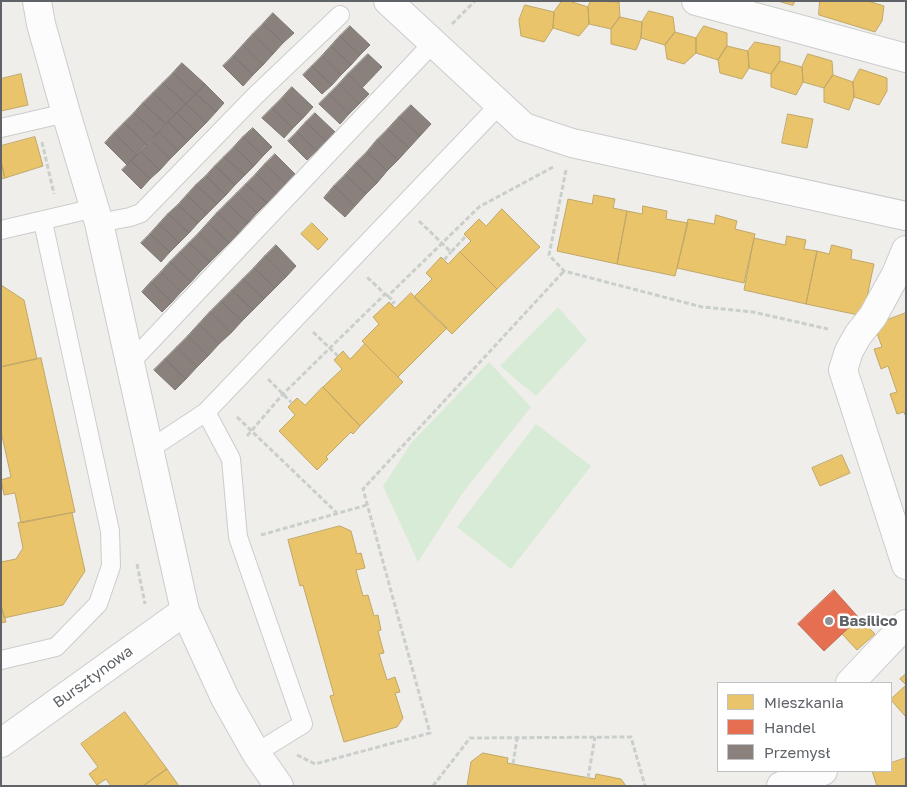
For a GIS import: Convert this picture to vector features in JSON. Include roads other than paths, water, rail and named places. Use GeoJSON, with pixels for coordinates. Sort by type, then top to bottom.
{"type":"FeatureCollection","features":[{"type":"Feature","properties":{"kind":"street"},"geometry":{"type":"LineString","coordinates":[[37,1],[41,24],[97,216],[186,611],[225,698],[267,746],[279,786]]}},
{"type":"Feature","properties":{"kind":"street"},"geometry":{"type":"LineString","coordinates":[[388,1],[524,127],[570,151],[906,216]]}},
{"type":"Feature","properties":{"kind":"street"},"geometry":{"type":"LineString","coordinates":[[696,1],[906,58]]}},
{"type":"Feature","properties":{"kind":"street"},"geometry":{"type":"LineString","coordinates":[[906,250],[896,274],[873,316],[858,335],[849,351],[843,370],[906,565]]}},
{"type":"Feature","properties":{"kind":"street","name":"Bursztynowa"},"geometry":{"type":"LineString","coordinates":[[1,743],[186,611]]}},
{"type":"Feature","properties":{"kind":"street"},"geometry":{"type":"LineString","coordinates":[[851,682],[906,624]]}},
{"type":"Feature","properties":{"kind":"street"},"geometry":{"type":"LineString","coordinates":[[781,786],[820,772]]}},
{"type":"Feature","properties":{"kind":"street"},"geometry":{"type":"LineString","coordinates":[[823,772],[829,786]]}},
{"type":"Feature","properties":{"kind":"lane"},"geometry":{"type":"LineString","coordinates":[[1,230],[43,222],[97,216],[130,217],[141,213],[255,96],[340,15]]}},
{"type":"Feature","properties":{"kind":"lane"},"geometry":{"type":"LineString","coordinates":[[129,364],[433,43]]}},
{"type":"Feature","properties":{"kind":"lane"},"geometry":{"type":"LineString","coordinates":[[150,449],[206,412],[500,104]]}},
{"type":"Feature","properties":{"kind":"lane"},"geometry":{"type":"LineString","coordinates":[[1,128],[66,113]]}},
{"type":"Feature","properties":{"kind":"lane"},"geometry":{"type":"LineString","coordinates":[[1,660],[56,647],[98,604],[111,566],[110,530],[43,222]]}},
{"type":"Feature","properties":{"kind":"lane"},"geometry":{"type":"LineString","coordinates":[[206,412],[232,459],[238,536],[303,724],[267,746]]}},
{"type":"Feature","properties":{"kind":"place","name":"Basilico"},"geometry":{"type":"Point","coordinates":[829,621]}}]}
